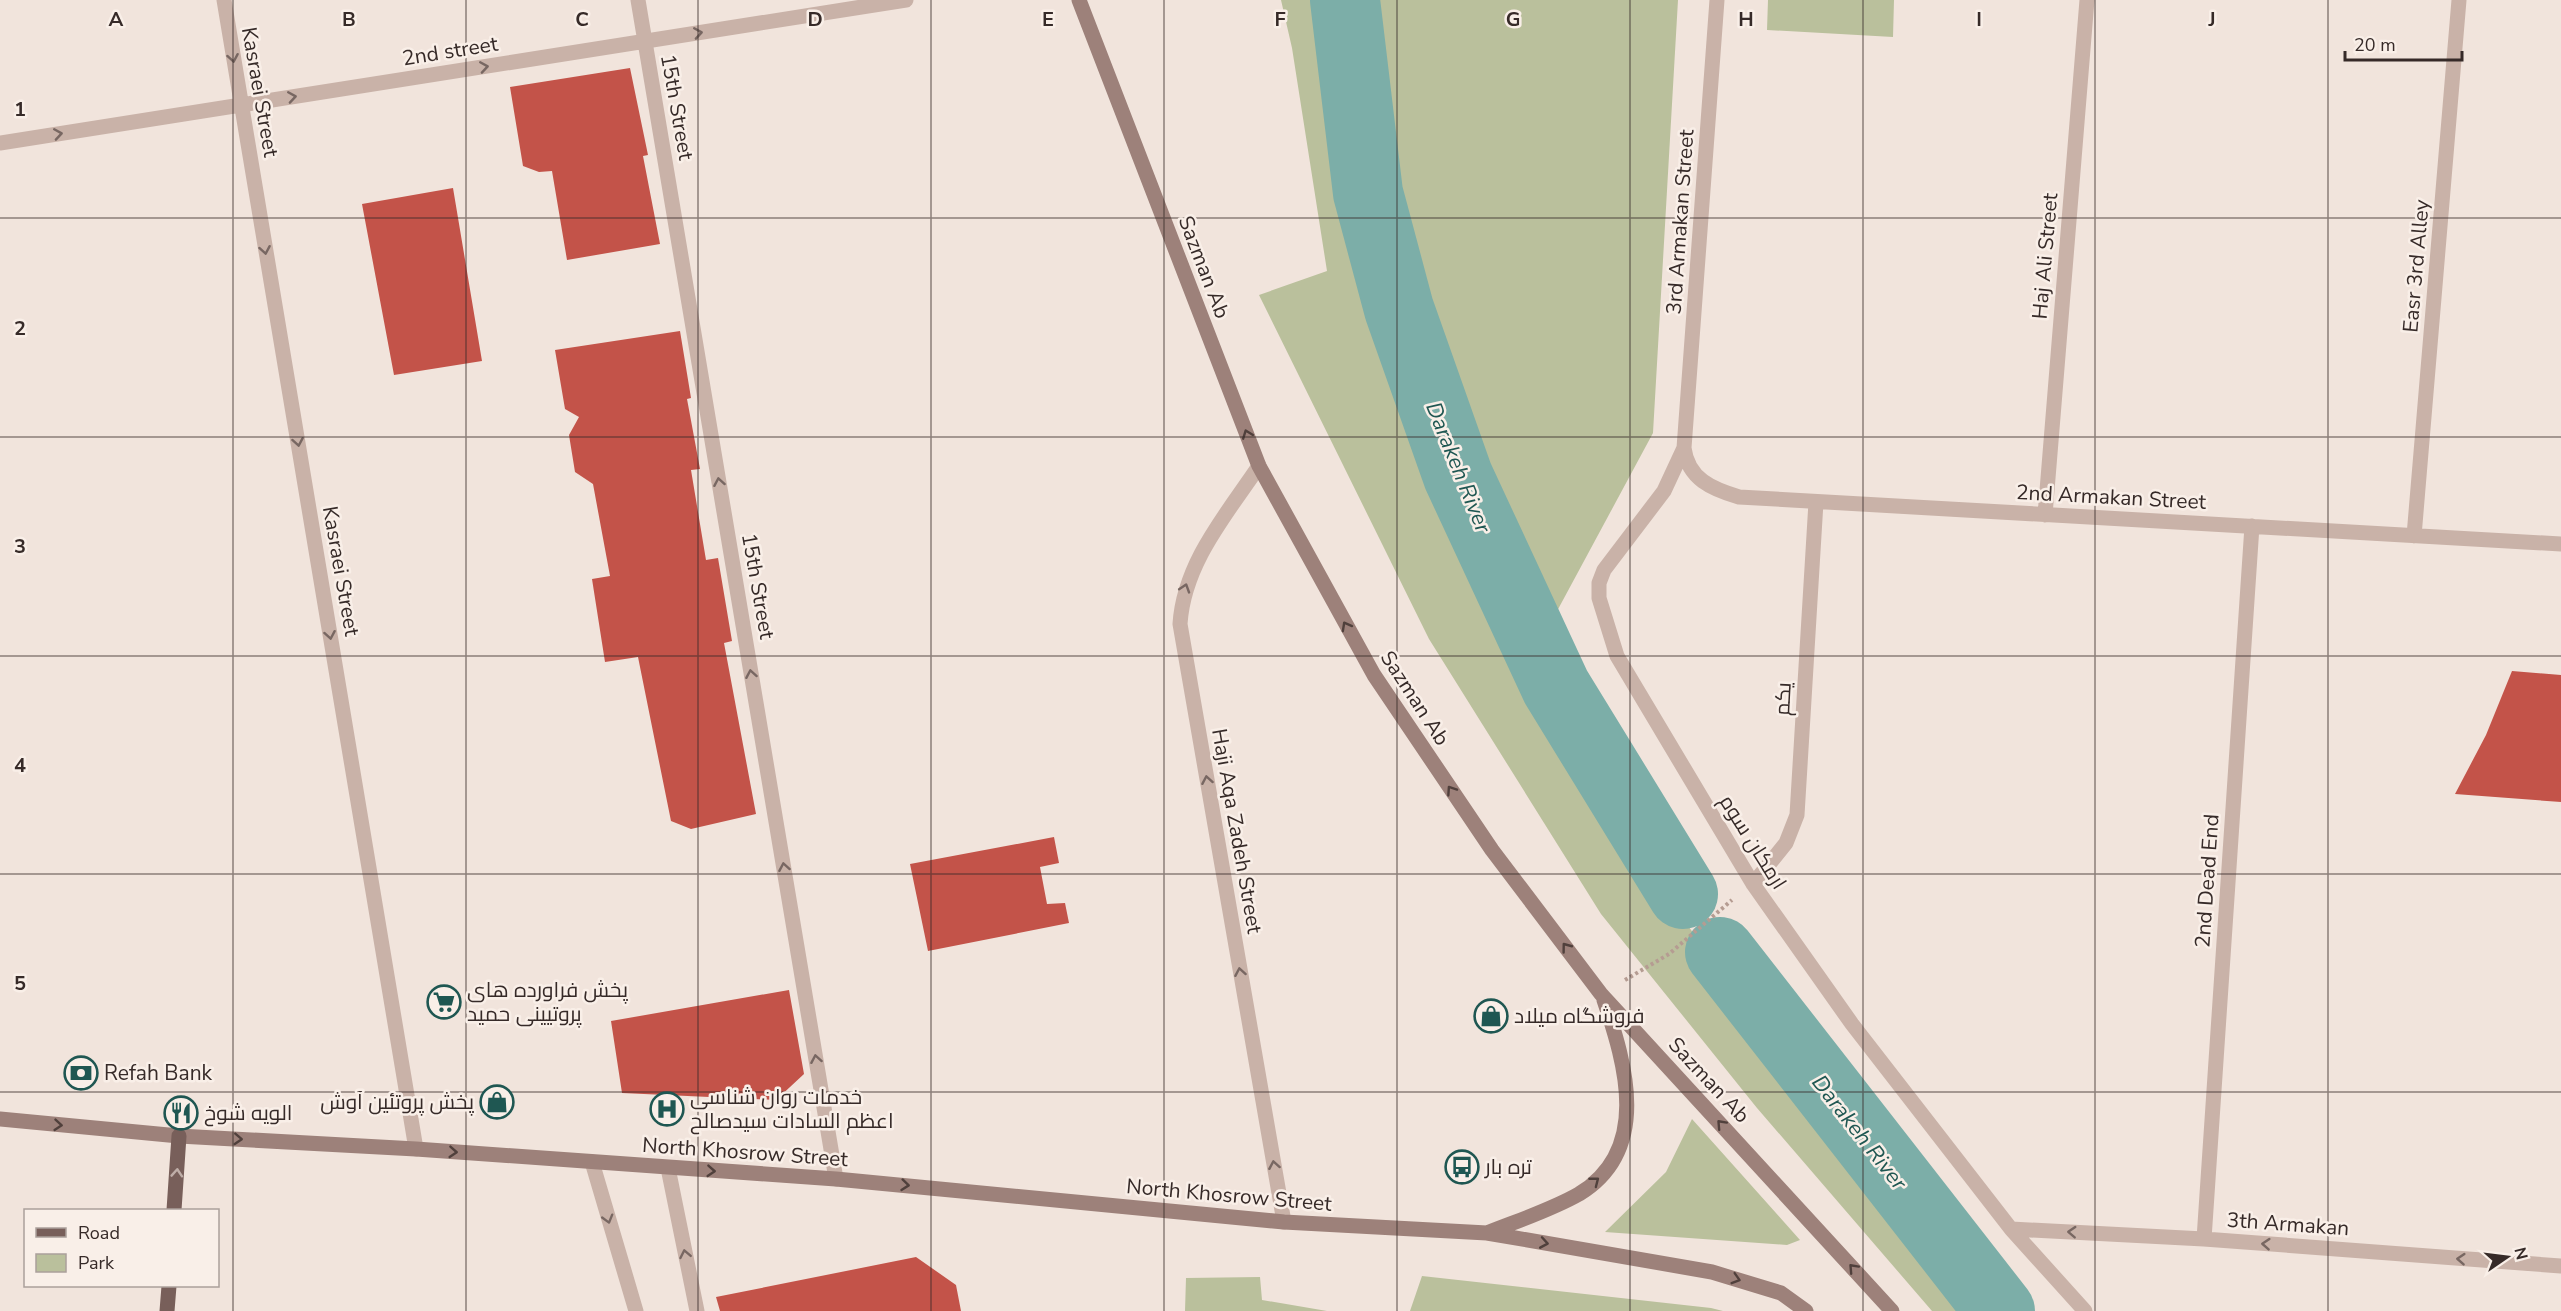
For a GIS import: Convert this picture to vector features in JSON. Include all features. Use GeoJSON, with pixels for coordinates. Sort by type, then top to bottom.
{"type":"FeatureCollection","features":[{"type":"Feature","properties":{"kind":"main road","name":"Sazman Ab"},"geometry":{"type":"LineString","coordinates":[[1078,0],[1259,466],[1374,675],[1492,849],[1602,994],[1892,1311]]}},
{"type":"Feature","properties":{"kind":"main road"},"geometry":{"type":"LineString","coordinates":[[1487,1233],[1579,1194],[1604,1175],[1618,1150],[1628,1121],[1627,1092],[1615,1034],[1602,994]]}},
{"type":"Feature","properties":{"kind":"main road","name":"North Khosrow Street"},"geometry":{"type":"LineString","coordinates":[[0,1119],[179,1136],[416,1149],[836,1179],[1284,1222],[1487,1233]]}},
{"type":"Feature","properties":{"kind":"main road"},"geometry":{"type":"LineString","coordinates":[[174,1209],[179,1136]]}},
{"type":"Feature","properties":{"kind":"main road"},"geometry":{"type":"LineString","coordinates":[[1487,1233],[1712,1272],[1781,1293],[1806,1311]]}},
{"type":"Feature","properties":{"kind":"main road"},"geometry":{"type":"LineString","coordinates":[[167,1311],[169,1287]]}},
{"type":"Feature","properties":{"kind":"street","name":"Kasraei Street"},"geometry":{"type":"LineString","coordinates":[[224,0],[416,1149]]}},
{"type":"Feature","properties":{"kind":"street","name":"15th Street"},"geometry":{"type":"LineString","coordinates":[[638,0],[836,1179]]}},
{"type":"Feature","properties":{"kind":"street","name":"2nd street"},"geometry":{"type":"LineString","coordinates":[[0,143],[906,0]]}},
{"type":"Feature","properties":{"kind":"street","name":"3rd Armakan Street"},"geometry":{"type":"LineString","coordinates":[[1684,448],[1717,0]]}},
{"type":"Feature","properties":{"kind":"street","name":"Haj Ali Street"},"geometry":{"type":"LineString","coordinates":[[2044,514],[2087,0]]}},
{"type":"Feature","properties":{"kind":"street","name":"Easr 3rd Alley"},"geometry":{"type":"LineString","coordinates":[[2414,536],[2459,0]]}},
{"type":"Feature","properties":{"kind":"street","name":"2nd Armakan Street"},"geometry":{"type":"LineString","coordinates":[[1684,448],[1686,458],[1697,478],[1721,492],[1739,497],[2561,544]]}},
{"type":"Feature","properties":{"kind":"street","name":"ارمکان سوم"},"geometry":{"type":"LineString","coordinates":[[1684,448],[1664,491],[1604,570],[1599,584],[1599,598],[1617,656],[1753,884],[1852,1024],[2011,1229],[2085,1311]]}},
{"type":"Feature","properties":{"kind":"street","name":"Haji Aqa Zadeh Street"},"geometry":{"type":"LineString","coordinates":[[1259,466],[1201,552],[1186,583],[1181,601],[1180,624],[1284,1222]]}},
{"type":"Feature","properties":{"kind":"street","name":"یکم"},"geometry":{"type":"LineString","coordinates":[[1753,884],[1786,843],[1797,815],[1816,501]]}},
{"type":"Feature","properties":{"kind":"street","name":"2nd Dead End"},"geometry":{"type":"LineString","coordinates":[[2204,1239],[2252,526]]}},
{"type":"Feature","properties":{"kind":"street"},"geometry":{"type":"LineString","coordinates":[[592,1162],[636,1311]]}},
{"type":"Feature","properties":{"kind":"street"},"geometry":{"type":"LineString","coordinates":[[668,1168],[697,1311]]}},
{"type":"Feature","properties":{"kind":"street","name":"3th Armakan"},"geometry":{"type":"LineString","coordinates":[[2011,1229],[2204,1239],[2561,1266]]}},
{"type":"Feature","properties":{"kind":"path"},"geometry":{"type":"LineString","coordinates":[[1602,994],[1669,954],[1729,903]]}},
{"type":"Feature","properties":{"kind":"green space"},"geometry":{"type":"Polygon","coordinates":[[[1281,0],[1336,0],[1353,177],[1451,508],[1598,798],[1775,1049],[1950,1282],[1977,1311],[1932,1311],[1757,1108],[1601,914],[1429,639],[1259,295],[1327,271],[1292,48],[1281,0]]]}},
{"type":"Feature","properties":{"kind":"green space"},"geometry":{"type":"Polygon","coordinates":[[[1375,0],[1678,0],[1653,433],[1549,626],[1503,533],[1460,433],[1389,195],[1375,0]]]}},
{"type":"Feature","properties":{"kind":"green space"},"geometry":{"type":"Polygon","coordinates":[[[1768,0],[1894,0],[1893,37],[1767,30],[1768,0]]]}},
{"type":"Feature","properties":{"kind":"green space"},"geometry":{"type":"Polygon","coordinates":[[[1692,1119],[1800,1240],[1787,1245],[1605,1232],[1666,1172],[1692,1119]]]}},
{"type":"Feature","properties":{"kind":"green space"},"geometry":{"type":"Polygon","coordinates":[[[1422,1276],[1711,1308],[1723,1311],[1410,1311],[1422,1276]]]}},
{"type":"Feature","properties":{"kind":"green space"},"geometry":{"type":"Polygon","coordinates":[[[1260,1277],[1262,1300],[1327,1311],[1185,1311],[1186,1278],[1260,1277]]]}},
{"type":"Feature","properties":{"kind":"building"},"geometry":{"type":"Polygon","coordinates":[[[630,68],[648,155],[643,156],[660,244],[567,260],[552,171],[539,172],[523,166],[510,87],[630,68]]]}},
{"type":"Feature","properties":{"kind":"building"},"geometry":{"type":"Polygon","coordinates":[[[453,188],[482,361],[394,375],[362,204],[453,188]]]}},
{"type":"Feature","properties":{"kind":"building"},"geometry":{"type":"Polygon","coordinates":[[[680,331],[691,398],[687,399],[700,469],[691,470],[706,560],[718,558],[732,641],[724,643],[756,814],[691,829],[671,821],[638,657],[605,662],[592,579],[610,576],[593,484],[575,472],[569,435],[579,417],[565,409],[555,350],[680,331]]]}},
{"type":"Feature","properties":{"kind":"building"},"geometry":{"type":"Polygon","coordinates":[[[2512,671],[2561,675],[2561,802],[2455,794],[2486,735],[2512,671]]]}},
{"type":"Feature","properties":{"kind":"building"},"geometry":{"type":"Polygon","coordinates":[[[1054,837],[1059,863],[1040,867],[1047,904],[1065,903],[1069,923],[928,951],[910,864],[1054,837]]]}},
{"type":"Feature","properties":{"kind":"building"},"geometry":{"type":"Polygon","coordinates":[[[789,990],[804,1074],[776,1100],[622,1093],[611,1021],[789,990]]]}},
{"type":"Feature","properties":{"kind":"building"},"geometry":{"type":"Polygon","coordinates":[[[916,1257],[956,1285],[961,1311],[720,1311],[716,1297],[916,1257]]]}},
{"type":"Feature","properties":{"kind":"waterway","name":"Darakeh River"},"geometry":{"type":"LineString","coordinates":[[1345,0],[1368,193],[1399,309],[1458,476],[1556,687],[1683,894]]}},
{"type":"Feature","properties":{"kind":"waterway","name":"Darakeh River"},"geometry":{"type":"LineString","coordinates":[[1720,952],[2000,1311]]}},
{"type":"Feature","properties":{"kind":"place","name":"پخش فراورده های پروتیینی حمید"},"geometry":{"type":"Point","coordinates":[444,1002]}},
{"type":"Feature","properties":{"kind":"place","name":"فروشگاه میلاد"},"geometry":{"type":"Point","coordinates":[1491,1016]}},
{"type":"Feature","properties":{"kind":"place","name":"Refah Bank"},"geometry":{"type":"Point","coordinates":[81,1073]}},
{"type":"Feature","properties":{"kind":"place","name":"پخش پروتئین آوش"},"geometry":{"type":"Point","coordinates":[497,1102]}},
{"type":"Feature","properties":{"kind":"place","name":"خدمات روان شناسی اعظم السادات سیدصالح"},"geometry":{"type":"Point","coordinates":[667,1109]}},
{"type":"Feature","properties":{"kind":"place","name":"الویه شوخ"},"geometry":{"type":"Point","coordinates":[181,1113]}},
{"type":"Feature","properties":{"kind":"place","name":"تره بار"},"geometry":{"type":"Point","coordinates":[1462,1167]}}]}
